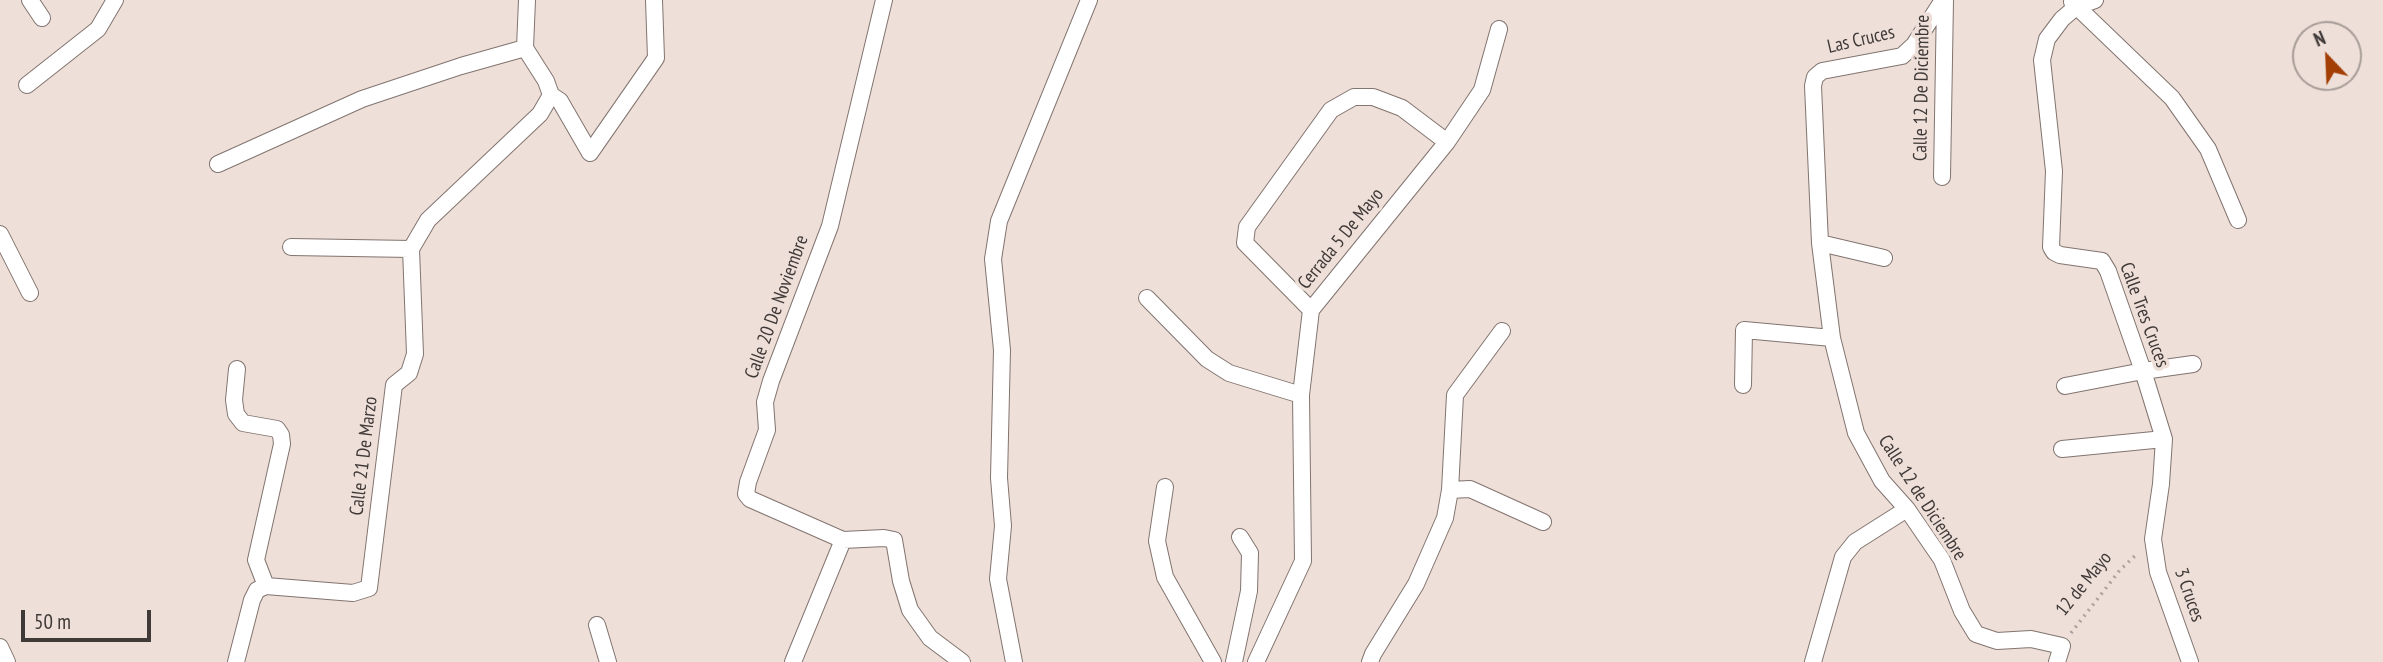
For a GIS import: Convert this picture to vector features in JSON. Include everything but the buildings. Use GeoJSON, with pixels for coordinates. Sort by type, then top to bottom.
{"type":"FeatureCollection","features":[{"type":"Feature","properties":{"kind":"street"},"geometry":{"type":"LineString","coordinates":[[30,0],[42,19]]}},
{"type":"Feature","properties":{"kind":"street"},"geometry":{"type":"LineString","coordinates":[[27,85],[98,29],[116,0]]}},
{"type":"Feature","properties":{"kind":"street"},"geometry":{"type":"LineString","coordinates":[[527,0],[525,48],[551,94],[560,101],[590,153],[656,58],[654,0]]}},
{"type":"Feature","properties":{"kind":"street","name":"Calle 20 De Noviembre"},"geometry":{"type":"LineString","coordinates":[[884,0],[830,226],[771,381],[765,402],[767,430],[746,494],[750,499],[843,540],[894,540],[901,581],[910,610],[930,638],[962,662]]}},
{"type":"Feature","properties":{"kind":"street"},"geometry":{"type":"LineString","coordinates":[[1014,662],[998,579],[1003,526],[999,478],[1002,349],[993,259],[999,221],[1089,0]]}},
{"type":"Feature","properties":{"kind":"street","name":"Las Cruces"},"geometry":{"type":"LineString","coordinates":[[1813,86],[1815,77],[1822,71],[1902,56],[1914,45],[1944,0]]}},
{"type":"Feature","properties":{"kind":"street","name":"Calle 12 De Diciembre"},"geometry":{"type":"LineString","coordinates":[[1942,177],[1944,0]]}},
{"type":"Feature","properties":{"kind":"street","name":"Calle Tres Cruces"},"geometry":{"type":"LineString","coordinates":[[2095,0],[2074,4],[2047,39],[2042,60],[2054,171],[2051,247],[2060,255],[2102,261],[2108,271],[2143,371],[2164,439],[2153,539]]}},
{"type":"Feature","properties":{"kind":"street"},"geometry":{"type":"LineString","coordinates":[[2074,4],[2172,98],[2207,149],[2238,220]]}},
{"type":"Feature","properties":{"kind":"street","name":"Cerrada 5 De Mayo"},"geometry":{"type":"LineString","coordinates":[[1256,662],[1303,561],[1301,395],[1311,310],[1447,142],[1482,90],[1499,29]]}},
{"type":"Feature","properties":{"kind":"street"},"geometry":{"type":"LineString","coordinates":[[218,164],[362,99],[525,48]]}},
{"type":"Feature","properties":{"kind":"street","name":"Calle 12 de Diciembre"},"geometry":{"type":"LineString","coordinates":[[1813,86],[1820,243],[1832,338],[1856,433],[1882,481],[1907,509],[1942,560],[1962,611],[1976,634],[1997,641],[2031,639],[2062,646]]}},
{"type":"Feature","properties":{"kind":"street"},"geometry":{"type":"LineString","coordinates":[[290,247],[411,249],[428,220],[540,114],[551,94]]}},
{"type":"Feature","properties":{"kind":"street"},"geometry":{"type":"LineString","coordinates":[[1311,310],[1245,243],[1247,227],[1331,110],[1354,97],[1373,97],[1402,108],[1447,142]]}},
{"type":"Feature","properties":{"kind":"street"},"geometry":{"type":"LineString","coordinates":[[0,234],[30,293]]}},
{"type":"Feature","properties":{"kind":"street"},"geometry":{"type":"LineString","coordinates":[[1820,243],[1884,258]]}},
{"type":"Feature","properties":{"kind":"street","name":"Calle 21 De Marzo"},"geometry":{"type":"LineString","coordinates":[[266,586],[353,593],[369,587],[394,385],[409,373],[415,354],[411,249]]}},
{"type":"Feature","properties":{"kind":"street"},"geometry":{"type":"LineString","coordinates":[[1147,298],[1207,359],[1229,373],[1301,395]]}},
{"type":"Feature","properties":{"kind":"street"},"geometry":{"type":"LineString","coordinates":[[1743,385],[1744,330],[1832,338]]}},
{"type":"Feature","properties":{"kind":"street"},"geometry":{"type":"LineString","coordinates":[[1370,662],[1416,584],[1445,518],[1450,490],[1455,395],[1503,331]]}},
{"type":"Feature","properties":{"kind":"street"},"geometry":{"type":"LineString","coordinates":[[2065,386],[2193,364]]}},
{"type":"Feature","properties":{"kind":"street"},"geometry":{"type":"LineString","coordinates":[[236,662],[252,600],[257,590],[266,586],[256,560],[282,444],[277,429],[243,423],[236,414],[234,400],[237,369]]}},
{"type":"Feature","properties":{"kind":"street"},"geometry":{"type":"LineString","coordinates":[[2062,449],[2164,439]]}},
{"type":"Feature","properties":{"kind":"street"},"geometry":{"type":"LineString","coordinates":[[1165,486],[1157,541],[1165,577],[1213,662]]}},
{"type":"Feature","properties":{"kind":"street"},"geometry":{"type":"LineString","coordinates":[[1450,490],[1470,489],[1543,522]]}},
{"type":"Feature","properties":{"kind":"street"},"geometry":{"type":"LineString","coordinates":[[1813,662],[1843,557],[1855,541],[1907,509]]}},
{"type":"Feature","properties":{"kind":"street"},"geometry":{"type":"LineString","coordinates":[[1234,662],[1249,591],[1250,553],[1240,537]]}},
{"type":"Feature","properties":{"kind":"street","name":"3 Cruces"},"geometry":{"type":"LineString","coordinates":[[2153,539],[2158,572],[2190,662]]}},
{"type":"Feature","properties":{"kind":"street"},"geometry":{"type":"LineString","coordinates":[[793,662],[843,540]]}},
{"type":"Feature","properties":{"kind":"street"},"geometry":{"type":"LineString","coordinates":[[597,625],[608,662]]}},
{"type":"Feature","properties":{"kind":"street","name":"12 de Mayo"},"geometry":{"type":"LineString","coordinates":[[2057,662],[2062,646]]}},
{"type":"Feature","properties":{"kind":"street"},"geometry":{"type":"LineString","coordinates":[[0,647],[7,662]]}},
{"type":"Feature","properties":{"kind":"path","name":"12 de Mayo"},"geometry":{"type":"LineString","coordinates":[[2062,646],[2120,570],[2153,539]]}}]}
